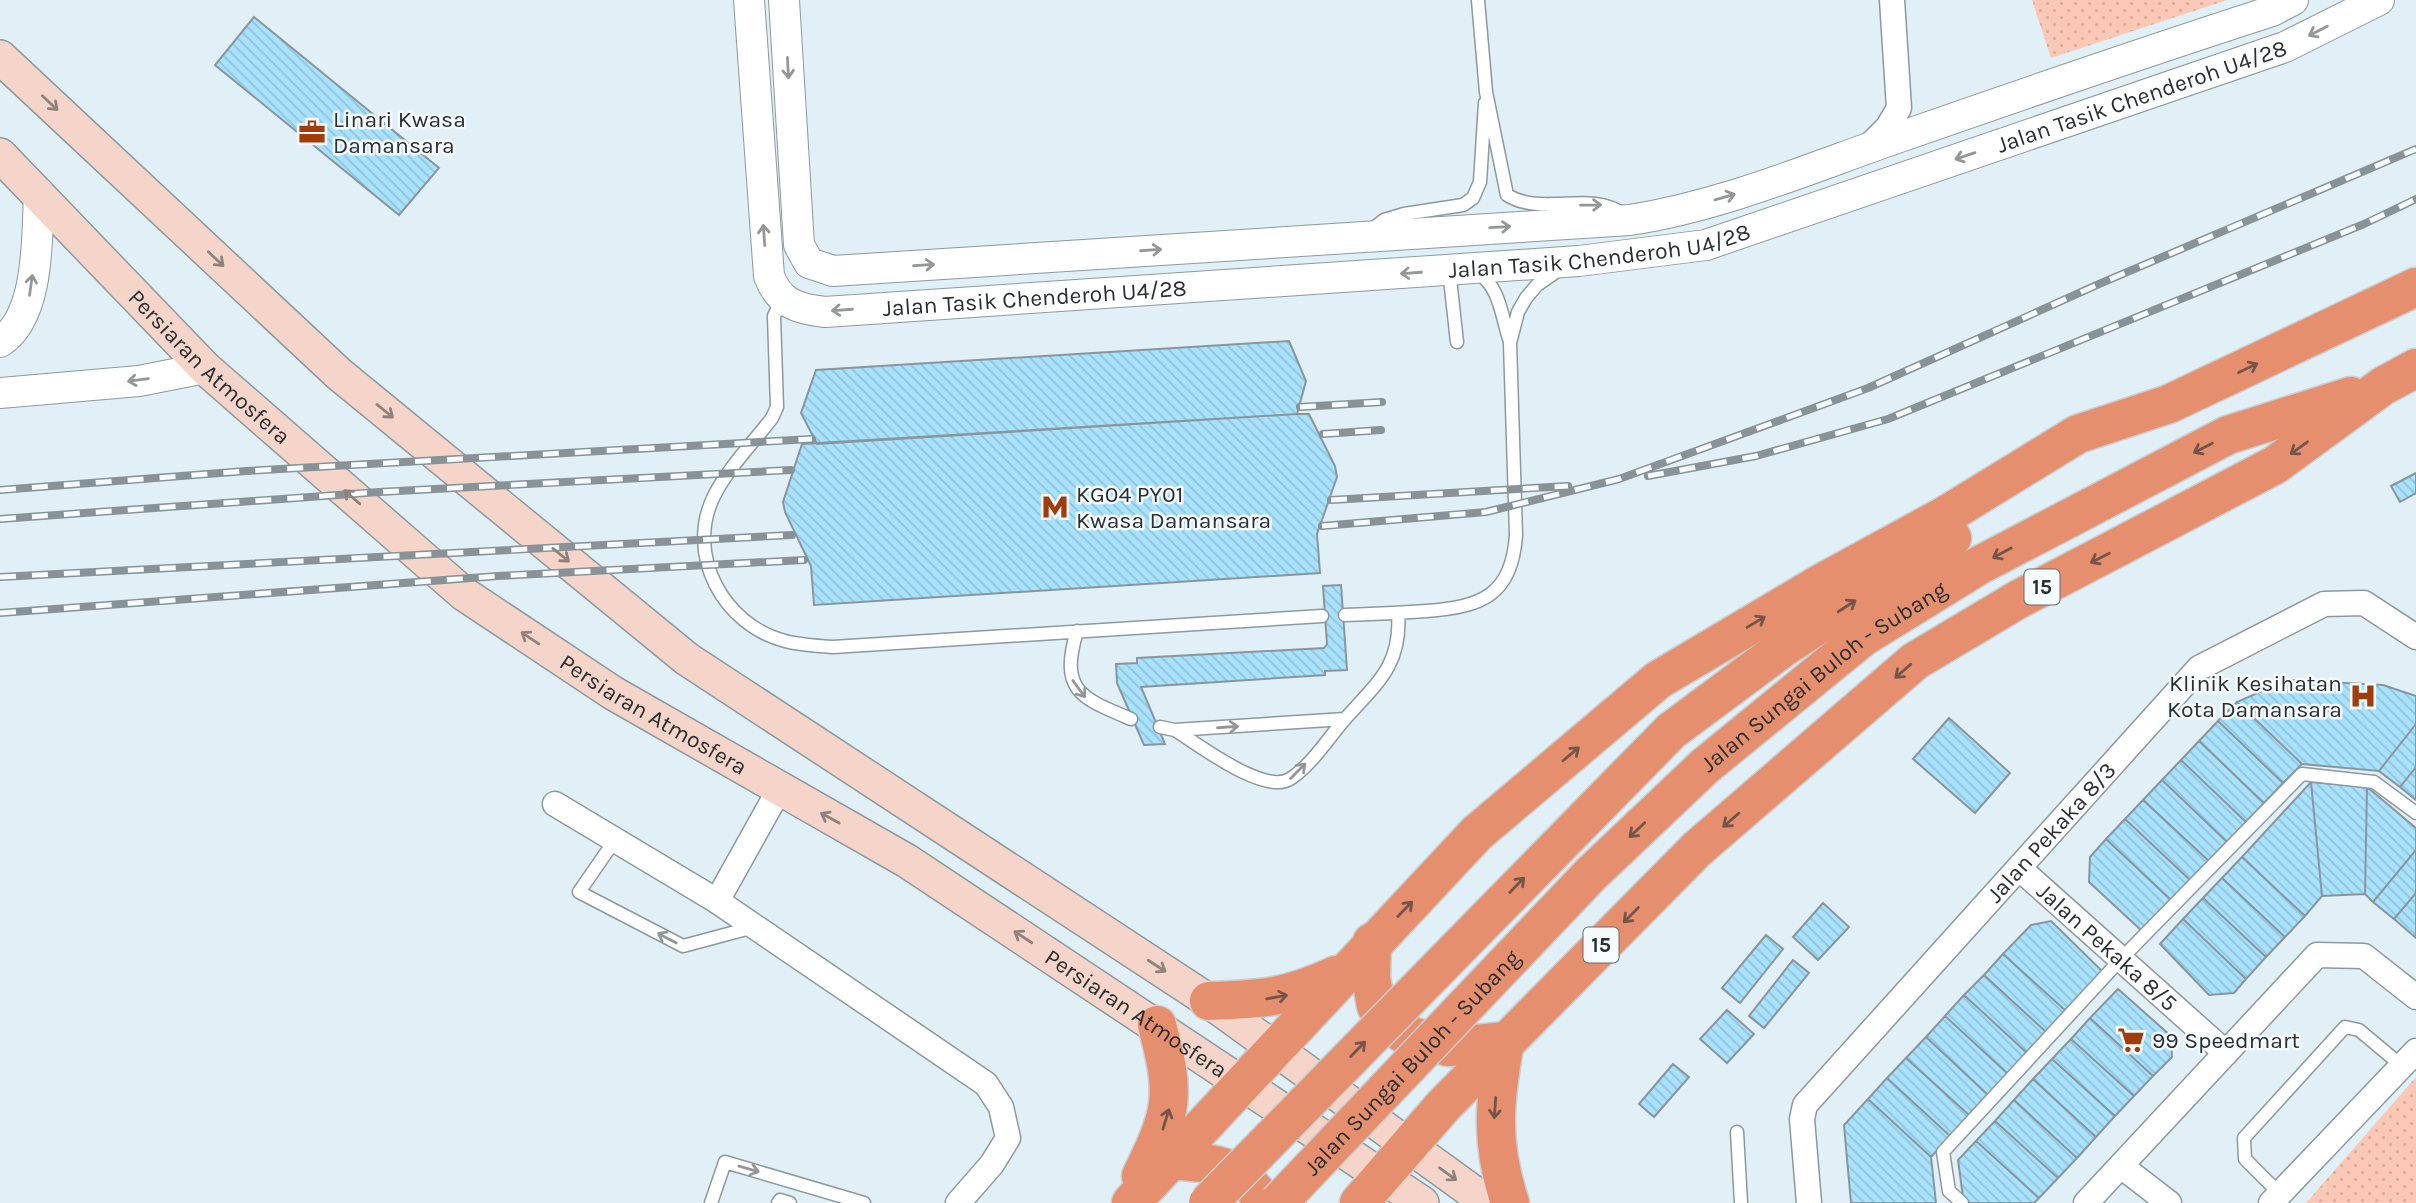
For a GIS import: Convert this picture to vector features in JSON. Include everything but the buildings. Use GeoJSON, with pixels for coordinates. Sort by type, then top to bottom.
{"type":"FeatureCollection","features":[{"type":"Feature","properties":{"kind":"highway","name":"Jalan Sungai Buloh - Subang"},"geometry":{"type":"LineString","coordinates":[[1208,1203],[1561,840],[1671,731],[1784,647],[2119,429],[2416,288]]}},
{"type":"Feature","properties":{"kind":"highway","name":"Jalan Sungai Buloh - Subang"},"geometry":{"type":"LineString","coordinates":[[1371,1190],[1505,1041],[1697,849],[1915,661],[2019,599],[2276,465],[2400,377]]}},
{"type":"Feature","properties":{"kind":"highway","name":"Jalan Sungai Buloh - Subang"},"geometry":{"type":"LineString","coordinates":[[1278,1203],[1591,874],[1705,766],[1863,637],[1978,566],[2228,435],[2400,377]]}},
{"type":"Feature","properties":{"kind":"highway","name":"Jalan Sungai Buloh - Subang"},"geometry":{"type":"LineString","coordinates":[[1129,1203],[1244,1083],[1372,942],[1477,834],[1658,680],[1818,585],[1946,515],[2078,434],[2169,404]]}},
{"type":"Feature","properties":{"kind":"highway"},"geometry":{"type":"LineString","coordinates":[[1372,942],[1371,978],[1376,1006],[1402,1032],[1448,1047],[1505,1041],[1494,1117],[1498,1166],[1510,1203]]}},
{"type":"Feature","properties":{"kind":"highway"},"geometry":{"type":"LineString","coordinates":[[1209,1001],[1263,999],[1296,994],[1346,971]]}},
{"type":"Feature","properties":{"kind":"highway"},"geometry":{"type":"LineString","coordinates":[[1129,1203],[1170,1110],[1169,1069],[1157,1025]]}},
{"type":"Feature","properties":{"kind":"highway"},"geometry":{"type":"LineString","coordinates":[[1171,1160],[1219,1165],[1247,1178],[1265,1203]]}},
{"type":"Feature","properties":{"kind":"main road"},"geometry":{"type":"LineString","coordinates":[[0,57],[339,374],[687,659],[1209,1001],[1488,1203]]}},
{"type":"Feature","properties":{"kind":"main road","name":"Persiaran Atmosfera"},"geometry":{"type":"LineString","coordinates":[[0,155],[205,368],[464,594],[612,693],[779,790],[907,860],[1244,1083],[1371,1190],[1422,1203]]}},
{"type":"Feature","properties":{"kind":"street"},"geometry":{"type":"LineString","coordinates":[[749,0],[765,257],[774,290],[782,299],[809,263],[799,245],[784,0]]}},
{"type":"Feature","properties":{"kind":"street"},"geometry":{"type":"LineString","coordinates":[[1866,149],[1888,127],[1899,108],[1892,0]]}},
{"type":"Feature","properties":{"kind":"street","name":"Jalan Tasik Chenderoh U4/28"},"geometry":{"type":"LineString","coordinates":[[809,263],[833,271],[1630,220],[1668,214],[1751,190],[2099,66],[2272,11],[2293,0]]}},
{"type":"Feature","properties":{"kind":"street","name":"Jalan Tasik Chenderoh U4/28"},"geometry":{"type":"LineString","coordinates":[[782,299],[795,307],[825,312],[1579,261],[1706,245],[2285,47],[2379,0]]}},
{"type":"Feature","properties":{"kind":"street"},"geometry":{"type":"LineString","coordinates":[[1899,108],[1920,118],[1944,121]]}},
{"type":"Feature","properties":{"kind":"street"},"geometry":{"type":"LineString","coordinates":[[0,342],[11,335],[27,308],[37,233],[39,193]]}},
{"type":"Feature","properties":{"kind":"street"},"geometry":{"type":"LineString","coordinates":[[0,393],[139,381],[205,368]]}},
{"type":"Feature","properties":{"kind":"street","name":"Jalan Pekaka 8/3"},"geometry":{"type":"LineString","coordinates":[[1809,1203],[1802,1119],[1805,1105],[2199,668],[2324,604],[2364,603],[2416,637]]}},
{"type":"Feature","properties":{"kind":"street"},"geometry":{"type":"LineString","coordinates":[[717,901],[779,790]]}},
{"type":"Feature","properties":{"kind":"street"},"geometry":{"type":"LineString","coordinates":[[555,804],[717,901],[986,1084],[1001,1108],[1008,1138],[992,1164],[958,1203]]}},
{"type":"Feature","properties":{"kind":"street","name":"Jalan Pekaka 8/5"},"geometry":{"type":"LineString","coordinates":[[2020,869],[2226,1053]]}},
{"type":"Feature","properties":{"kind":"street"},"geometry":{"type":"LineString","coordinates":[[2086,1203],[2316,955],[2364,956],[2416,997]]}},
{"type":"Feature","properties":{"kind":"street"},"geometry":{"type":"LineString","coordinates":[[2276,1198],[2409,1059]]}},
{"type":"Feature","properties":{"kind":"street"},"geometry":{"type":"LineString","coordinates":[[2121,1166],[2169,1203]]}},
{"type":"Feature","properties":{"kind":"lane"},"geometry":{"type":"LineString","coordinates":[[1478,0],[1486,92],[1502,183],[1507,195],[1518,202],[1538,206],[1602,204],[1630,220]]}},
{"type":"Feature","properties":{"kind":"lane"},"geometry":{"type":"LineString","coordinates":[[1363,236],[1384,220],[1404,214],[1463,205],[1473,198],[1480,182],[1480,146],[1486,92]]}},
{"type":"Feature","properties":{"kind":"lane"},"geometry":{"type":"LineString","coordinates":[[1510,343],[1526,298],[1550,275],[1579,261]]}},
{"type":"Feature","properties":{"kind":"lane"},"geometry":{"type":"LineString","coordinates":[[1345,615],[1472,606],[1495,591],[1509,571],[1516,535],[1510,343],[1490,282],[1458,270],[1457,342]]}},
{"type":"Feature","properties":{"kind":"lane"},"geometry":{"type":"LineString","coordinates":[[782,299],[774,316],[777,407],[772,418],[722,482],[713,499],[706,522],[703,547],[710,577],[727,602],[761,631],[783,641],[833,647],[1322,616]]}},
{"type":"Feature","properties":{"kind":"lane"},"geometry":{"type":"LineString","coordinates":[[1175,730],[1260,780],[1278,783],[1294,776],[1393,662],[1399,639],[1398,613]]}},
{"type":"Feature","properties":{"kind":"lane"},"geometry":{"type":"LineString","coordinates":[[1077,631],[1069,661],[1071,678],[1078,693],[1089,702],[1131,719]]}},
{"type":"Feature","properties":{"kind":"lane"},"geometry":{"type":"LineString","coordinates":[[1160,727],[1175,730],[1345,719]]}},
{"type":"Feature","properties":{"kind":"lane"},"geometry":{"type":"LineString","coordinates":[[1962,1203],[1949,1191],[1943,1152],[2121,959],[2302,774],[2374,782],[2416,813]]}},
{"type":"Feature","properties":{"kind":"lane"},"geometry":{"type":"LineString","coordinates":[[615,840],[579,892],[683,946],[755,926]]}},
{"type":"Feature","properties":{"kind":"lane"},"geometry":{"type":"LineString","coordinates":[[2276,1198],[2245,1158],[2244,1138],[2345,1027],[2359,1030],[2409,1059]]}},
{"type":"Feature","properties":{"kind":"lane"},"geometry":{"type":"LineString","coordinates":[[1737,1132],[1741,1203]]}},
{"type":"Feature","properties":{"kind":"lane"},"geometry":{"type":"LineString","coordinates":[[711,1203],[725,1162],[864,1203]]}},
{"type":"Feature","properties":{"kind":"lane"},"geometry":{"type":"LineString","coordinates":[[778,1203],[780,1200],[790,1203]]}},
{"type":"Feature","properties":{"kind":"shaded area"},"geometry":{"type":"Polygon","coordinates":[[[2032,0],[2227,0],[2051,58],[2032,0]]]}},
{"type":"Feature","properties":{"kind":"shaded area"},"geometry":{"type":"Polygon","coordinates":[[[2416,1077],[2416,1203],[2306,1203],[2416,1077]]]}},
{"type":"Feature","properties":{"kind":"railway"},"geometry":{"type":"LineString","coordinates":[[1322,526],[1486,512],[1619,479],[1868,388],[2099,284],[2416,149]]}},
{"type":"Feature","properties":{"kind":"railway"},"geometry":{"type":"LineString","coordinates":[[1648,476],[1756,456],[1888,419],[2364,224],[2416,199]]}},
{"type":"Feature","properties":{"kind":"railway"},"geometry":{"type":"LineString","coordinates":[[1300,407],[1382,402]]}},
{"type":"Feature","properties":{"kind":"railway"},"geometry":{"type":"LineString","coordinates":[[1323,434],[1381,430]]}},
{"type":"Feature","properties":{"kind":"railway"},"geometry":{"type":"LineString","coordinates":[[0,490],[246,471],[812,439]]}},
{"type":"Feature","properties":{"kind":"railway"},"geometry":{"type":"LineString","coordinates":[[0,519],[379,492],[791,470]]}},
{"type":"Feature","properties":{"kind":"railway"},"geometry":{"type":"LineString","coordinates":[[1331,500],[1568,486]]}},
{"type":"Feature","properties":{"kind":"railway"},"geometry":{"type":"LineString","coordinates":[[0,577],[792,535]]}},
{"type":"Feature","properties":{"kind":"railway"},"geometry":{"type":"LineString","coordinates":[[0,613],[498,576],[804,560]]}},
{"type":"Feature","properties":{"kind":"place","name":"Linari Kwasa Damansara"},"geometry":{"type":"Point","coordinates":[312,132]}},
{"type":"Feature","properties":{"kind":"place","name":"KG04 PY01 Kwasa Damansara"},"geometry":{"type":"Point","coordinates":[1055,507]}},
{"type":"Feature","properties":{"kind":"place","name":"Klinik Kesihatan Kota Damansara"},"geometry":{"type":"Point","coordinates":[2363,696]}},
{"type":"Feature","properties":{"kind":"place","name":"99 Speedmart"},"geometry":{"type":"Point","coordinates":[2131,1040]}}]}
